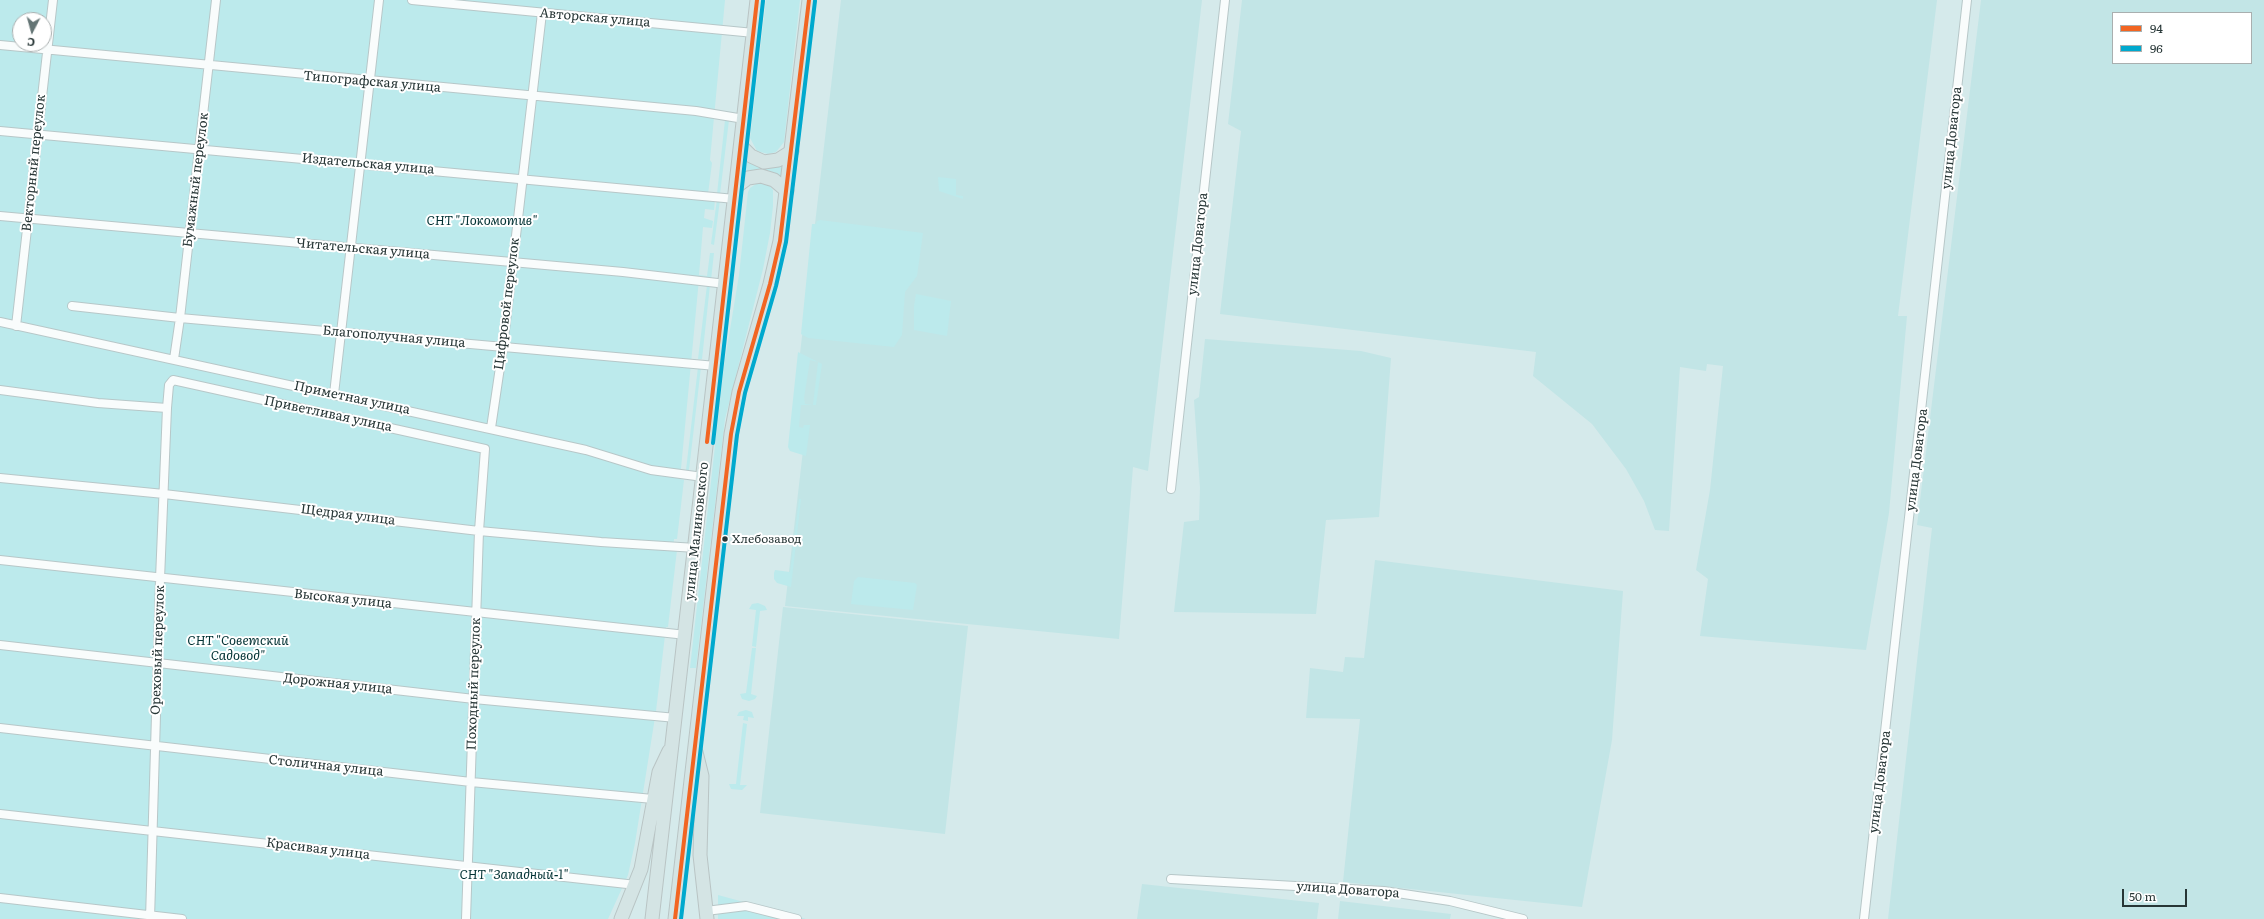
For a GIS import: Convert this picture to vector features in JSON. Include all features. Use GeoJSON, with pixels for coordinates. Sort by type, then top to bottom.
{"type":"FeatureCollection","features":[{"type":"Feature","properties":{"kind":"highway","name":"улица Малиновского"},"geometry":{"type":"LineString","coordinates":[[652,919],[696,548],[757,0]]}},
{"type":"Feature","properties":{"kind":"highway","name":"улица Малиновского"},"geometry":{"type":"LineString","coordinates":[[675,919],[731,434],[739,392],[776,263],[792,152],[809,0]]}},
{"type":"Feature","properties":{"kind":"highway"},"geometry":{"type":"LineString","coordinates":[[741,146],[751,156],[764,162],[778,160],[792,152]]}},
{"type":"Feature","properties":{"kind":"highway"},"geometry":{"type":"LineString","coordinates":[[736,186],[752,177],[761,176],[769,177],[787,191]]}},
{"type":"Feature","properties":{"kind":"highway"},"geometry":{"type":"LineString","coordinates":[[621,919],[636,885],[641,869],[653,799],[661,767],[673,743]]}},
{"type":"Feature","properties":{"kind":"highway"},"geometry":{"type":"LineString","coordinates":[[694,744],[702,776],[700,855],[706,915]]}},
{"type":"Feature","properties":{"kind":"street","name":"Векторный переулок"},"geometry":{"type":"LineString","coordinates":[[52,12],[53,0]]}},
{"type":"Feature","properties":{"kind":"street","name":"Бумажный переулок"},"geometry":{"type":"LineString","coordinates":[[174,359],[180,318],[188,234],[200,149],[216,0]]}},
{"type":"Feature","properties":{"kind":"street"},"geometry":{"type":"LineString","coordinates":[[334,394],[379,0]]}},
{"type":"Feature","properties":{"kind":"street","name":"Авторская улица"},"geometry":{"type":"LineString","coordinates":[[412,0],[754,33]]}},
{"type":"Feature","properties":{"kind":"street","name":"улица Доватора"},"geometry":{"type":"LineString","coordinates":[[1171,489],[1225,0]]}},
{"type":"Feature","properties":{"kind":"street","name":"улица Доватора"},"geometry":{"type":"LineString","coordinates":[[1864,919],[1967,0]]}},
{"type":"Feature","properties":{"kind":"street","name":"Цифровой переулок"},"geometry":{"type":"LineString","coordinates":[[491,428],[503,347],[542,13]]}},
{"type":"Feature","properties":{"kind":"street","name":"Типографская улица"},"geometry":{"type":"LineString","coordinates":[[0,46],[12,47]]}},
{"type":"Feature","properties":{"kind":"street","name":"Типографская улица"},"geometry":{"type":"LineString","coordinates":[[52,51],[696,111],[744,119]]}},
{"type":"Feature","properties":{"kind":"street","name":"Векторный переулок"},"geometry":{"type":"LineString","coordinates":[[16,326],[47,52]]}},
{"type":"Feature","properties":{"kind":"street","name":"Издательская улица"},"geometry":{"type":"LineString","coordinates":[[0,131],[523,178],[735,199]]}},
{"type":"Feature","properties":{"kind":"street","name":"Читательская улица"},"geometry":{"type":"LineString","coordinates":[[0,216],[27,220],[351,247],[623,272],[726,284]]}},
{"type":"Feature","properties":{"kind":"street","name":"Благополучная улица"},"geometry":{"type":"LineString","coordinates":[[72,306],[180,318],[716,366]]}},
{"type":"Feature","properties":{"kind":"street","name":"Приметная улица"},"geometry":{"type":"LineString","coordinates":[[0,322],[491,428],[586,450],[651,470],[703,477]]}},
{"type":"Feature","properties":{"kind":"street","name":"Приветливая улица"},"geometry":{"type":"LineString","coordinates":[[170,382],[177,381],[485,448]]}},
{"type":"Feature","properties":{"kind":"street","name":"Ореховый переулок"},"geometry":{"type":"LineString","coordinates":[[151,917],[152,830],[160,579],[167,408],[170,382]]}},
{"type":"Feature","properties":{"kind":"street"},"geometry":{"type":"LineString","coordinates":[[0,390],[98,403],[167,408]]}},
{"type":"Feature","properties":{"kind":"street","name":"Походный переулок"},"geometry":{"type":"LineString","coordinates":[[466,919],[479,531],[485,448]]}},
{"type":"Feature","properties":{"kind":"street","name":"Щедрая улица"},"geometry":{"type":"LineString","coordinates":[[0,478],[164,494],[479,531],[601,542],[696,548]]}},
{"type":"Feature","properties":{"kind":"street","name":"Высокая улица"},"geometry":{"type":"LineString","coordinates":[[0,560],[160,579],[686,635]]}},
{"type":"Feature","properties":{"kind":"street","name":"Дорожная улица"},"geometry":{"type":"LineString","coordinates":[[0,645],[474,699],[676,718]]}},
{"type":"Feature","properties":{"kind":"street","name":"Столичная улица"},"geometry":{"type":"LineString","coordinates":[[0,728],[155,747],[471,782],[653,799]]}},
{"type":"Feature","properties":{"kind":"street","name":"Красивая улица"},"geometry":{"type":"LineString","coordinates":[[0,814],[636,885]]}},
{"type":"Feature","properties":{"kind":"street","name":"улица Доватора"},"geometry":{"type":"LineString","coordinates":[[1171,879],[1384,891],[1450,901],[1522,919]]}},
{"type":"Feature","properties":{"kind":"street"},"geometry":{"type":"LineString","coordinates":[[0,898],[151,917],[182,919]]}},
{"type":"Feature","properties":{"kind":"street"},"geometry":{"type":"LineString","coordinates":[[706,915],[730,907],[752,907],[797,919]]}},
{"type":"Feature","properties":{"kind":"shaded area"},"geometry":{"type":"Polygon","coordinates":[[[841,0],[1202,0],[1148,471],[1133,467],[1119,639],[785,606],[805,433],[791,431],[841,0]]]}},
{"type":"Feature","properties":{"kind":"shaded area"},"geometry":{"type":"Polygon","coordinates":[[[1242,0],[1937,0],[1898,316],[1907,316],[1889,513],[1866,650],[1700,636],[1708,579],[1696,570],[1710,490],[1723,366],[1707,364],[1706,371],[1680,367],[1669,531],[1655,530],[1644,501],[1626,469],[1592,424],[1533,376],[1536,352],[1220,314],[1241,131],[1228,124],[1242,0]]]}},
{"type":"Feature","properties":{"kind":"shaded area"},"geometry":{"type":"Polygon","coordinates":[[[1981,0],[2264,0],[2264,919],[1888,919],[1932,528],[1917,525],[1981,0]]]}},
{"type":"Feature","properties":{"kind":"shaded area"},"geometry":{"type":"Polygon","coordinates":[[[1205,339],[1361,351],[1391,358],[1379,517],[1326,520],[1316,614],[1174,612],[1184,522],[1199,520],[1200,488],[1194,400],[1199,397],[1205,339]]]}},
{"type":"Feature","properties":{"kind":"shaded area"},"geometry":{"type":"Polygon","coordinates":[[[1375,560],[1623,591],[1612,740],[1582,907],[1343,882],[1360,719],[1306,718],[1310,668],[1343,672],[1345,657],[1364,658],[1375,560]]]}},
{"type":"Feature","properties":{"kind":"shaded area"},"geometry":{"type":"Polygon","coordinates":[[[783,607],[968,626],[945,834],[760,813],[783,607]]]}},
{"type":"Feature","properties":{"kind":"shaded area"},"geometry":{"type":"Polygon","coordinates":[[[1142,884],[1319,903],[1317,919],[1137,919],[1142,884]]]}},
{"type":"Feature","properties":{"kind":"shaded area"},"geometry":{"type":"Polygon","coordinates":[[[1340,901],[1451,914],[1450,919],[1338,919],[1340,901]]]}},
{"type":"Feature","properties":{"kind":"green space"},"geometry":{"type":"Polygon","coordinates":[[[0,0],[725,0],[710,160],[712,163],[708,194],[715,200],[714,210],[705,209],[704,218],[713,221],[712,228],[703,227],[699,275],[707,276],[710,253],[714,253],[711,280],[699,279],[680,479],[684,480],[677,539],[674,539],[673,550],[677,550],[668,627],[666,627],[656,711],[635,843],[628,875],[608,919],[0,919],[0,0]]]}},
{"type":"Feature","properties":{"kind":"green space"},"geometry":{"type":"Polygon","coordinates":[[[766,0],[800,0],[784,142],[776,152],[768,154],[757,151],[750,138],[766,0]]]}},
{"type":"Feature","properties":{"kind":"green space"},"geometry":{"type":"Polygon","coordinates":[[[725,120],[729,120],[720,194],[717,194],[725,120]]]}},
{"type":"Feature","properties":{"kind":"green space"},"geometry":{"type":"Polygon","coordinates":[[[747,161],[756,166],[766,168],[783,165],[781,180],[745,175],[747,161]]]}},
{"type":"Feature","properties":{"kind":"green space"},"geometry":{"type":"Polygon","coordinates":[[[938,177],[956,179],[956,195],[963,196],[963,199],[939,191],[938,177]]]}},
{"type":"Feature","properties":{"kind":"green space"},"geometry":{"type":"Polygon","coordinates":[[[759,182],[770,186],[773,190],[770,233],[763,269],[725,419],[696,668],[690,668],[724,366],[739,275],[748,192],[750,188],[759,182]]]}},
{"type":"Feature","properties":{"kind":"green space"},"geometry":{"type":"Polygon","coordinates":[[[717,199],[720,200],[714,245],[711,244],[717,199]]]}},
{"type":"Feature","properties":{"kind":"green space"},"geometry":{"type":"Polygon","coordinates":[[[820,220],[923,233],[917,276],[905,292],[902,335],[894,347],[808,338],[801,334],[812,224],[816,224],[817,221],[820,220]]]}},
{"type":"Feature","properties":{"kind":"green space"},"geometry":{"type":"Polygon","coordinates":[[[707,285],[710,285],[702,359],[698,359],[707,285]]]}},
{"type":"Feature","properties":{"kind":"green space"},"geometry":{"type":"Polygon","coordinates":[[[916,294],[951,301],[947,336],[914,330],[914,306],[916,294]]]}},
{"type":"Feature","properties":{"kind":"green space"},"geometry":{"type":"Polygon","coordinates":[[[798,352],[818,362],[810,360],[804,398],[805,404],[813,405],[801,405],[799,427],[803,428],[804,425],[810,425],[806,456],[790,451],[788,447],[798,352]]]}},
{"type":"Feature","properties":{"kind":"green space"},"geometry":{"type":"Polygon","coordinates":[[[818,362],[822,364],[816,405],[813,405],[818,362]]]}},
{"type":"Feature","properties":{"kind":"green space"},"geometry":{"type":"Polygon","coordinates":[[[698,367],[701,367],[689,470],[686,470],[698,367]]]}},
{"type":"Feature","properties":{"kind":"green space"},"geometry":{"type":"Polygon","coordinates":[[[799,499],[801,499],[791,587],[777,583],[774,579],[774,573],[775,570],[790,572],[799,499]]]}},
{"type":"Feature","properties":{"kind":"green space"},"geometry":{"type":"Polygon","coordinates":[[[858,577],[915,583],[917,585],[913,610],[851,604],[854,581],[858,577]]]}},
{"type":"Feature","properties":{"kind":"green space"},"geometry":{"type":"Polygon","coordinates":[[[758,603],[765,606],[767,610],[760,611],[756,647],[752,646],[756,610],[749,609],[752,604],[758,603]]]}},
{"type":"Feature","properties":{"kind":"green space"},"geometry":{"type":"Polygon","coordinates":[[[752,648],[756,648],[751,694],[757,696],[755,699],[749,701],[742,699],[740,694],[746,693],[752,648]]]}},
{"type":"Feature","properties":{"kind":"green space"},"geometry":{"type":"Polygon","coordinates":[[[746,710],[752,712],[754,718],[748,717],[748,721],[743,720],[744,716],[737,716],[739,712],[746,710]]]}},
{"type":"Feature","properties":{"kind":"green space"},"geometry":{"type":"Polygon","coordinates":[[[743,723],[747,724],[740,785],[747,785],[742,790],[731,789],[729,784],[736,784],[743,723]]]}},
{"type":"Feature","properties":{"kind":"green space"},"geometry":{"type":"Polygon","coordinates":[[[718,895],[806,919],[718,919],[718,895]]]}},
{"type":"Feature","properties":{"kind":"transit line","name":"94"},"geometry":{"type":"LineString","coordinates":[[707,442],[757,0]]}},
{"type":"Feature","properties":{"kind":"transit line","name":"94"},"geometry":{"type":"LineString","coordinates":[[675,919],[731,434],[739,392],[770,284],[780,241],[809,0]]}},
{"type":"Feature","properties":{"kind":"transit line","name":"96"},"geometry":{"type":"LineString","coordinates":[[713,443],[763,1]]}},
{"type":"Feature","properties":{"kind":"transit line","name":"96"},"geometry":{"type":"LineString","coordinates":[[681,919],[737,435],[745,393],[776,286],[786,242],[815,1]]}},
{"type":"Feature","properties":{"kind":"place","name":"Хлебозавод"},"geometry":{"type":"Point","coordinates":[725,539]}},
{"type":"Feature","properties":{"kind":"park label","name":"СНТ \"Локомотив\""},"geometry":{"type":"Point","coordinates":[482,221]}},
{"type":"Feature","properties":{"kind":"park label","name":"СНТ \"Советский Садовод\""},"geometry":{"type":"Point","coordinates":[238,648]}},
{"type":"Feature","properties":{"kind":"park label","name":"СНТ \"Западный-1\""},"geometry":{"type":"Point","coordinates":[514,875]}}]}
